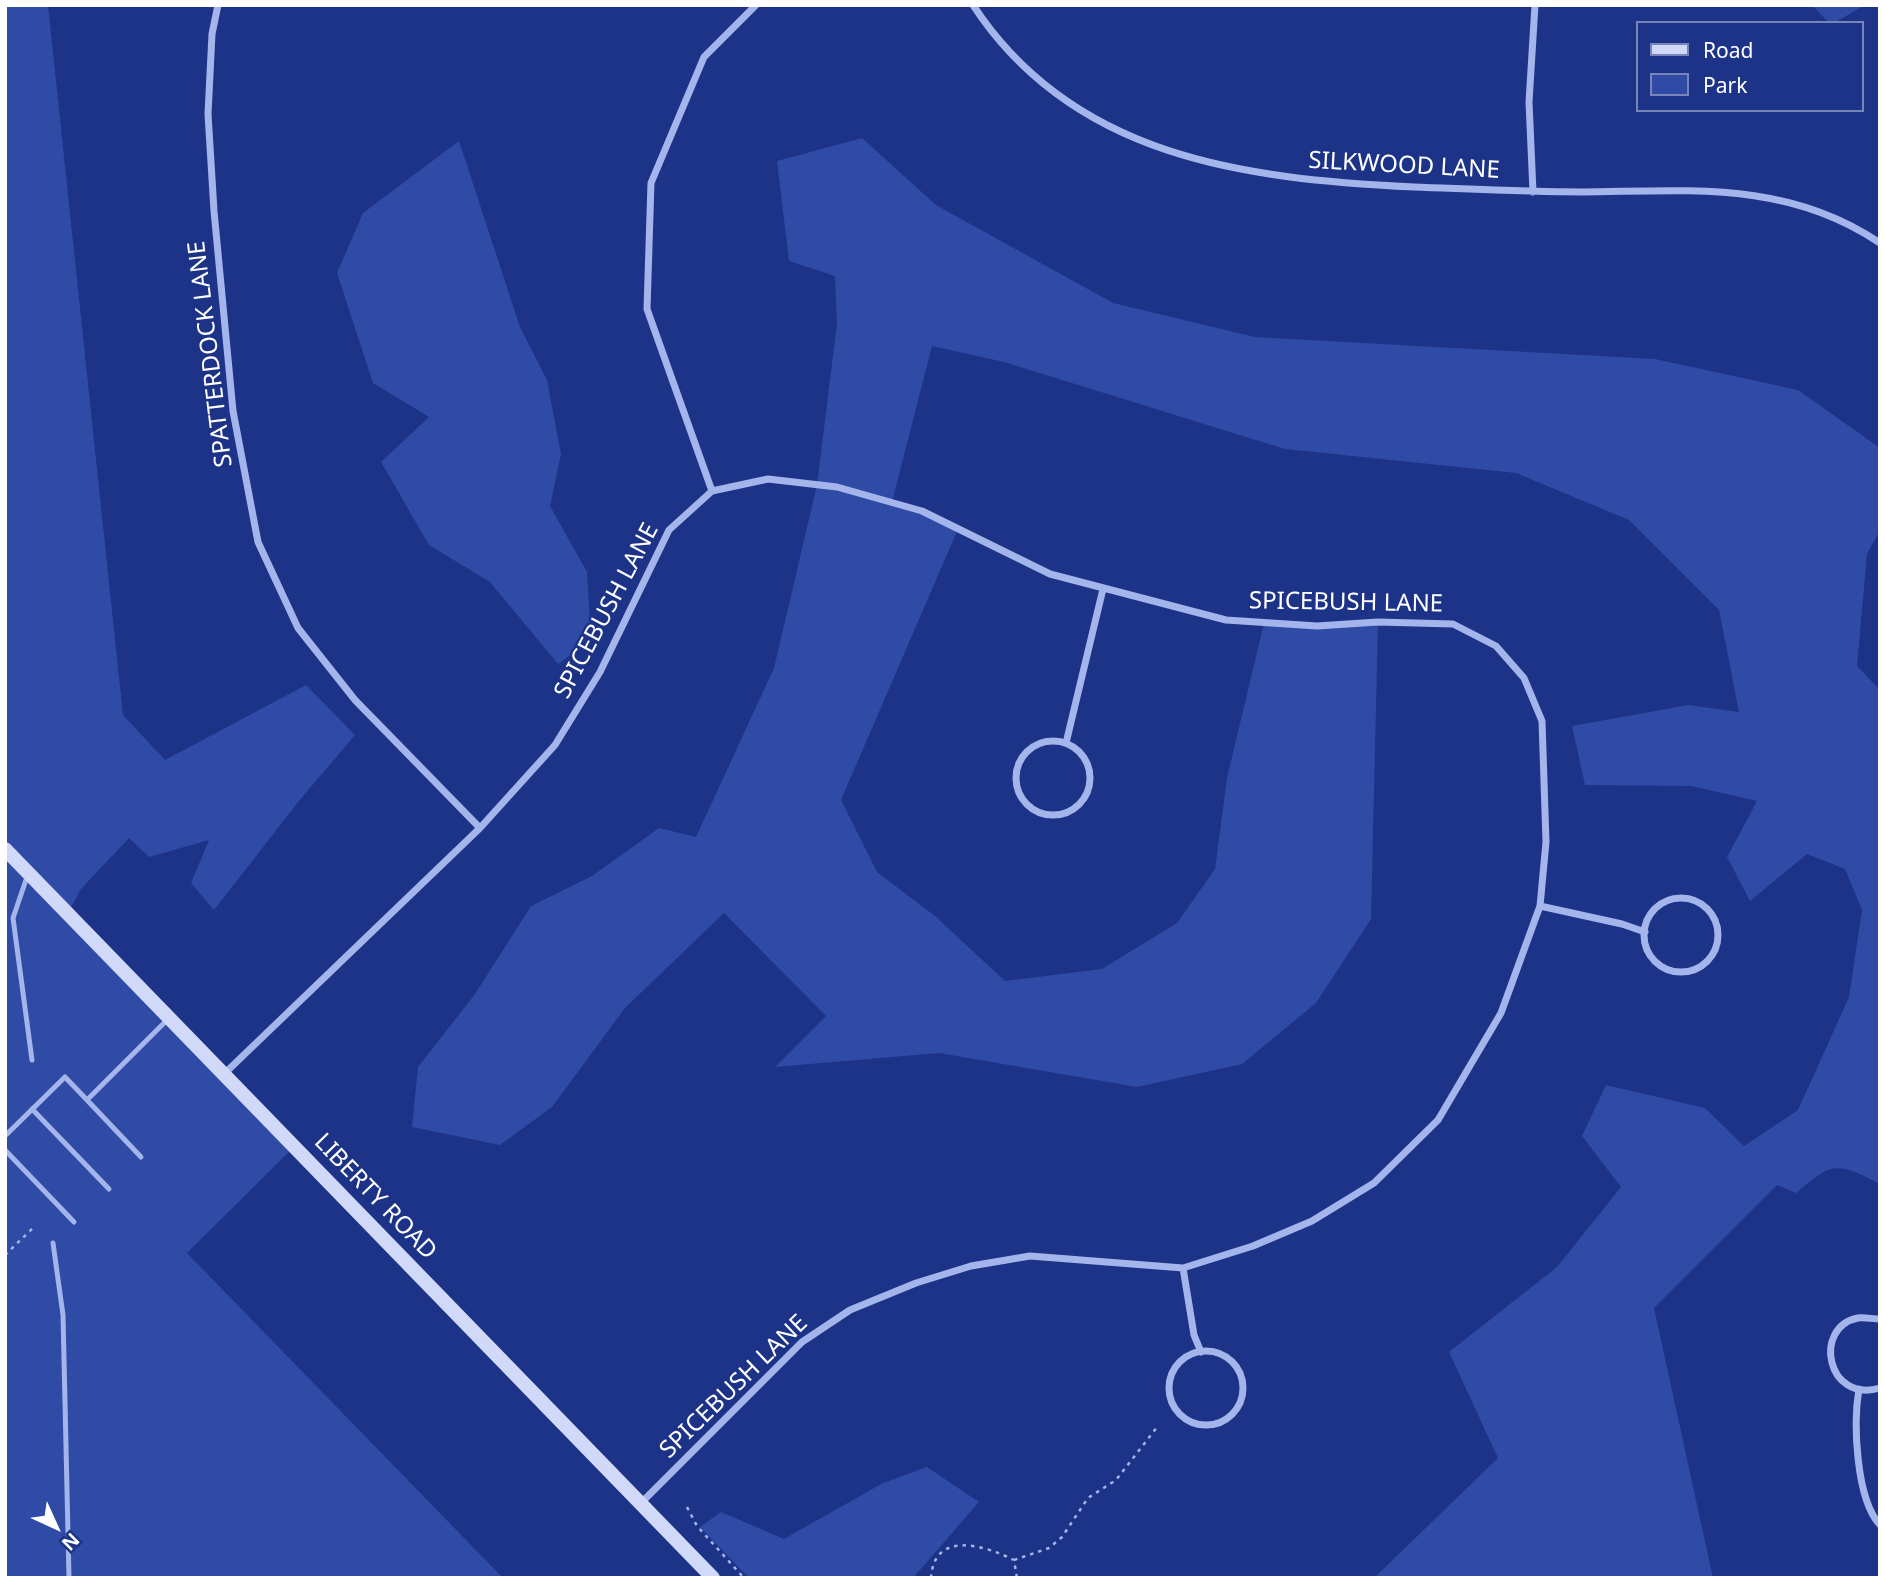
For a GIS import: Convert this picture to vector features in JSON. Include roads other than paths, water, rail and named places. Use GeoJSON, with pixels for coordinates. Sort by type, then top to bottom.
{"type":"FeatureCollection","features":[{"type":"Feature","properties":{"kind":"street","name":"SPATTERDOCK LANE"},"geometry":{"type":"LineString","coordinates":[[218,5],[212,34],[208,114],[214,211],[233,411],[258,542],[298,628],[355,700],[480,828]]}},
{"type":"Feature","properties":{"kind":"street"},"geometry":{"type":"LineString","coordinates":[[712,491],[647,309],[651,183],[704,57],[756,5]]}},
{"type":"Feature","properties":{"kind":"street","name":"SILKWOOD LANE"},"geometry":{"type":"LineString","coordinates":[[973,5],[989,29],[1051,93],[1136,140],[1229,168],[1319,183],[1533,192],[1711,191],[1769,197],[1815,208],[1880,243]]}},
{"type":"Feature","properties":{"kind":"street"},"geometry":{"type":"LineString","coordinates":[[1533,192],[1529,103],[1535,5]]}},
{"type":"Feature","properties":{"kind":"street","name":"SPICEBUSH LANE"},"geometry":{"type":"LineString","coordinates":[[224,1074],[480,828],[555,745],[600,672],[669,530],[712,491],[768,479],[837,487],[922,511],[1050,573],[1226,620],[1318,626],[1378,622],[1453,624],[1496,646],[1524,678],[1542,721],[1546,842],[1540,906],[1501,1013],[1438,1120],[1374,1183],[1312,1221],[1253,1246],[1183,1268],[1030,1256],[954,1271],[850,1310],[802,1342],[641,1504]]}},
{"type":"Feature","properties":{"kind":"street"},"geometry":{"type":"LineString","coordinates":[[1066,743],[1104,589]]}},
{"type":"Feature","properties":{"kind":"street"},"geometry":{"type":"LineString","coordinates":[[1043,742],[1066,743],[1082,755],[1087,765],[1089,787],[1083,799],[1072,810],[1052,816],[1035,811],[1025,804],[1016,783],[1017,769],[1026,753],[1043,742]]}},
{"type":"Feature","properties":{"kind":"street","name":"LIBERTY ROAD"},"geometry":{"type":"LineString","coordinates":[[5,849],[713,1578]]}},
{"type":"Feature","properties":{"kind":"street"},"geometry":{"type":"LineString","coordinates":[[1671,899],[1694,900],[1710,912],[1716,922],[1718,939],[1712,956],[1700,967],[1680,972],[1664,968],[1654,961],[1644,940],[1645,932],[1654,910],[1671,899]]}},
{"type":"Feature","properties":{"kind":"street"},"geometry":{"type":"LineString","coordinates":[[1540,906],[1622,924],[1645,932]]}},
{"type":"Feature","properties":{"kind":"street"},"geometry":{"type":"LineString","coordinates":[[1183,1268],[1194,1335],[1201,1352]]}},
{"type":"Feature","properties":{"kind":"street"},"geometry":{"type":"LineString","coordinates":[[1880,1319],[1857,1318],[1840,1328],[1831,1345],[1830,1359],[1839,1379],[1859,1389],[1869,1391],[1880,1388]]}},
{"type":"Feature","properties":{"kind":"street"},"geometry":{"type":"LineString","coordinates":[[1201,1352],[1219,1353],[1228,1358],[1240,1374],[1243,1392],[1236,1409],[1225,1420],[1208,1425],[1188,1421],[1178,1413],[1169,1393],[1169,1379],[1179,1362],[1201,1352]]}},
{"type":"Feature","properties":{"kind":"street"},"geometry":{"type":"LineString","coordinates":[[1859,1389],[1858,1454],[1864,1490],[1880,1525]]}},
{"type":"Feature","properties":{"kind":"lane"},"geometry":{"type":"LineString","coordinates":[[28,873],[13,918],[32,1060]]}},
{"type":"Feature","properties":{"kind":"lane"},"geometry":{"type":"LineString","coordinates":[[87,1100],[169,1018]]}},
{"type":"Feature","properties":{"kind":"lane"},"geometry":{"type":"LineString","coordinates":[[5,1136],[65,1077],[141,1157]]}},
{"type":"Feature","properties":{"kind":"lane"},"geometry":{"type":"LineString","coordinates":[[32,1110],[109,1189]]}},
{"type":"Feature","properties":{"kind":"lane"},"geometry":{"type":"LineString","coordinates":[[5,1150],[74,1222]]}},
{"type":"Feature","properties":{"kind":"lane"},"geometry":{"type":"LineString","coordinates":[[53,1243],[58,1259],[63,1315],[69,1578]]}}]}
